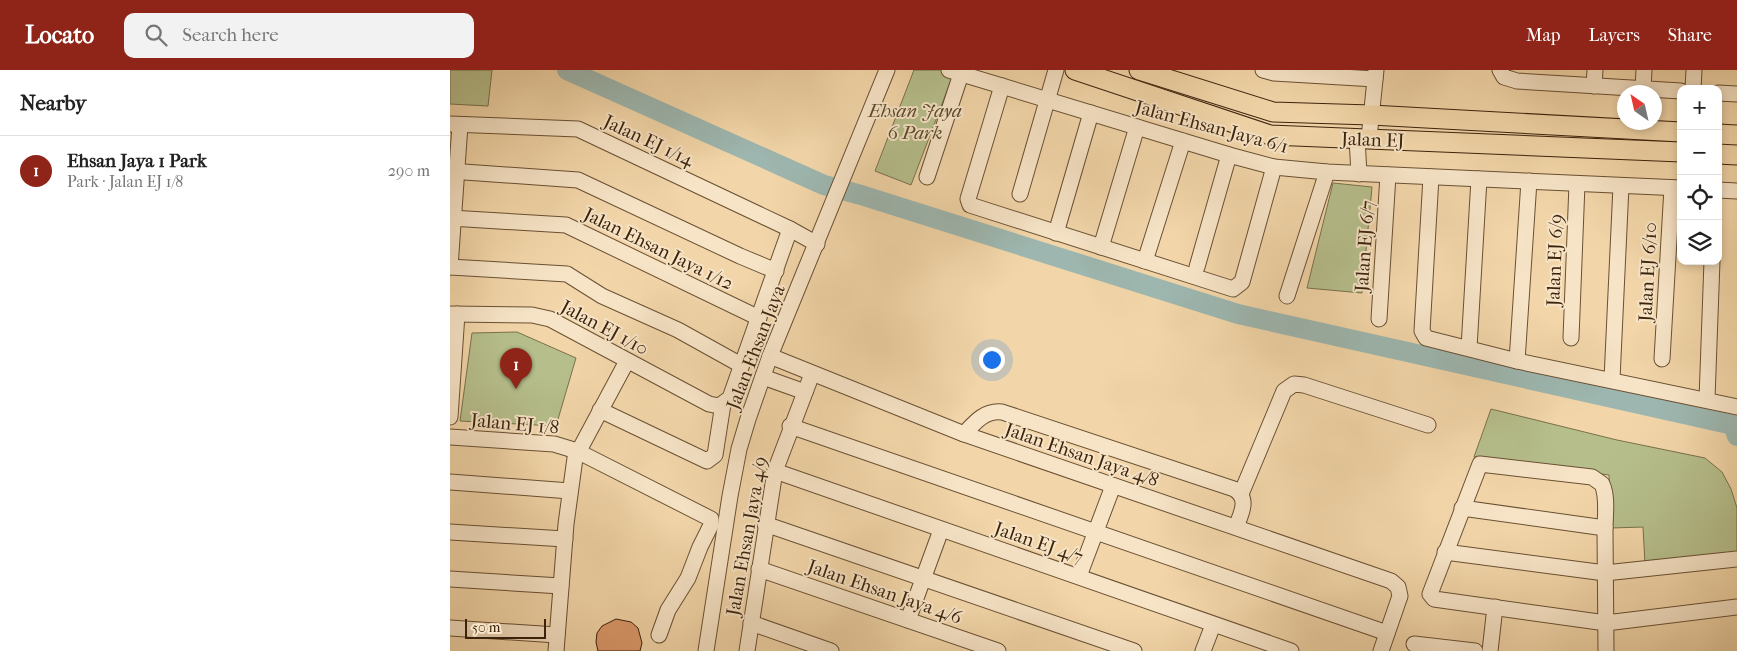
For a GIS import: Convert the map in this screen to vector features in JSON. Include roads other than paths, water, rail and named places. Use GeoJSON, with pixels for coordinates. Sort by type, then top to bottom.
{"type":"FeatureCollection","features":[{"type":"Feature","properties":{"kind":"main road","name":"Jalan EJ"},"geometry":{"type":"LineString","coordinates":[[1075,70],[1270,135],[1677,152]]}},
{"type":"Feature","properties":{"kind":"main road","name":"Jalan EJ"},"geometry":{"type":"LineString","coordinates":[[1139,70],[1274,112],[1371,115],[1677,132]]}},
{"type":"Feature","properties":{"kind":"main road"},"geometry":{"type":"LineString","coordinates":[[1722,134],[1737,135]]}},
{"type":"Feature","properties":{"kind":"main road"},"geometry":{"type":"LineString","coordinates":[[1722,154],[1737,155]]}},
{"type":"Feature","properties":{"kind":"street"},"geometry":{"type":"LineString","coordinates":[[1020,194],[1056,70]]}},
{"type":"Feature","properties":{"kind":"street"},"geometry":{"type":"LineString","coordinates":[[1500,70],[1504,77],[1512,80],[1549,76],[1594,86],[1617,87]]}},
{"type":"Feature","properties":{"kind":"street"},"geometry":{"type":"LineString","coordinates":[[1594,86],[1595,70]]}},
{"type":"Feature","properties":{"kind":"street"},"geometry":{"type":"LineString","coordinates":[[1643,85],[1644,70]]}},
{"type":"Feature","properties":{"kind":"street"},"geometry":{"type":"LineString","coordinates":[[1693,85],[1694,70]]}},
{"type":"Feature","properties":{"kind":"street"},"geometry":{"type":"LineString","coordinates":[[1270,71],[1376,75],[1371,115],[1363,138],[1359,174]]}},
{"type":"Feature","properties":{"kind":"street"},"geometry":{"type":"LineString","coordinates":[[928,177],[955,72]]}},
{"type":"Feature","properties":{"kind":"street","name":"Jalan Ehsan Jaya 6/1"},"geometry":{"type":"LineString","coordinates":[[955,72],[1274,167],[1359,174],[1676,188]]}},
{"type":"Feature","properties":{"kind":"street","name":"Jalan Ehsan Jaya"},"geometry":{"type":"LineString","coordinates":[[706,651],[723,534],[739,449],[770,356],[886,74]]}},
{"type":"Feature","properties":{"kind":"street"},"geometry":{"type":"LineString","coordinates":[[1002,86],[968,203],[1233,289],[1237,288],[1242,282],[1274,167]]}},
{"type":"Feature","properties":{"kind":"street"},"geometry":{"type":"LineString","coordinates":[[1662,90],[1677,91]]}},
{"type":"Feature","properties":{"kind":"street"},"geometry":{"type":"LineString","coordinates":[[1722,93],[1737,94]]}},
{"type":"Feature","properties":{"kind":"street"},"geometry":{"type":"LineString","coordinates":[[1056,233],[1091,113]]}},
{"type":"Feature","properties":{"kind":"street"},"geometry":{"type":"LineString","coordinates":[[455,125],[450,267],[497,268],[566,274],[602,296],[678,330],[741,364]]}},
{"type":"Feature","properties":{"kind":"street","name":"Jalan EJ 1/14"},"geometry":{"type":"LineString","coordinates":[[455,125],[578,129],[790,229],[817,244]]}},
{"type":"Feature","properties":{"kind":"street"},"geometry":{"type":"LineString","coordinates":[[1101,247],[1136,127]]}},
{"type":"Feature","properties":{"kind":"street"},"geometry":{"type":"LineString","coordinates":[[1145,261],[1183,141]]}},
{"type":"Feature","properties":{"kind":"street"},"geometry":{"type":"LineString","coordinates":[[1197,267],[1229,155]]}},
{"type":"Feature","properties":{"kind":"street"},"geometry":{"type":"LineString","coordinates":[[454,171],[578,180],[776,271]]}},
{"type":"Feature","properties":{"kind":"street"},"geometry":{"type":"LineString","coordinates":[[1287,296],[1327,172]]}},
{"type":"Feature","properties":{"kind":"street","name":"Jalan EJ 6/7"},"geometry":{"type":"LineString","coordinates":[[1379,319],[1388,175]]}},
{"type":"Feature","properties":{"kind":"street"},"geometry":{"type":"LineString","coordinates":[[1431,177],[1422,334],[1426,338],[1517,360],[1707,399],[1737,407]]}},
{"type":"Feature","properties":{"kind":"street"},"geometry":{"type":"LineString","coordinates":[[1469,348],[1479,179]]}},
{"type":"Feature","properties":{"kind":"street"},"geometry":{"type":"LineString","coordinates":[[1517,360],[1529,182]]}},
{"type":"Feature","properties":{"kind":"street","name":"Jalan EJ 6/9"},"geometry":{"type":"LineString","coordinates":[[1571,338],[1578,184]]}},
{"type":"Feature","properties":{"kind":"street"},"geometry":{"type":"LineString","coordinates":[[1612,379],[1621,186]]}},
{"type":"Feature","properties":{"kind":"street","name":"Jalan EJ 6/10"},"geometry":{"type":"LineString","coordinates":[[1662,359],[1676,188]]}},
{"type":"Feature","properties":{"kind":"street"},"geometry":{"type":"LineString","coordinates":[[1722,190],[1737,191]]}},
{"type":"Feature","properties":{"kind":"street","name":"Jalan Ehsan Jaya 1/12"},"geometry":{"type":"LineString","coordinates":[[452,218],[566,225],[759,318]]}},
{"type":"Feature","properties":{"kind":"street"},"geometry":{"type":"LineString","coordinates":[[600,410],[707,461],[715,454],[726,401],[759,318],[790,229]]}},
{"type":"Feature","properties":{"kind":"street"},"geometry":{"type":"LineString","coordinates":[[1707,399],[1712,265]]}},
{"type":"Feature","properties":{"kind":"street"},"geometry":{"type":"LineString","coordinates":[[450,417],[453,314]]}},
{"type":"Feature","properties":{"kind":"street","name":"Jalan EJ 1/10"},"geometry":{"type":"LineString","coordinates":[[453,314],[532,315],[550,319],[709,404],[726,401]]}},
{"type":"Feature","properties":{"kind":"street","name":"Jalan Ehsan Jaya 4/8"},"geometry":{"type":"LineString","coordinates":[[770,356],[964,434],[1395,583],[1400,596],[1387,633]]}},
{"type":"Feature","properties":{"kind":"street"},"geometry":{"type":"LineString","coordinates":[[556,651],[570,491],[577,451],[627,361]]}},
{"type":"Feature","properties":{"kind":"street","name":"Jalan Ehsan Jaya 4/9"},"geometry":{"type":"LineString","coordinates":[[747,651],[765,524],[775,471],[790,426],[812,374]]}},
{"type":"Feature","properties":{"kind":"street"},"geometry":{"type":"LineString","coordinates":[[763,377],[805,392]]}},
{"type":"Feature","properties":{"kind":"street"},"geometry":{"type":"LineString","coordinates":[[1236,527],[1243,508],[1241,494],[1284,391],[1294,384],[1304,385],[1428,425]]}},
{"type":"Feature","properties":{"kind":"street"},"geometry":{"type":"LineString","coordinates":[[964,434],[983,416],[1002,412],[1234,489],[1241,494]]}},
{"type":"Feature","properties":{"kind":"street"},"geometry":{"type":"LineString","coordinates":[[790,426],[1387,633],[1381,651]]}},
{"type":"Feature","properties":{"kind":"street","name":"Jalan EJ 1/8"},"geometry":{"type":"LineString","coordinates":[[450,437],[554,444],[577,451],[711,518],[712,525],[700,547],[688,578],[668,610],[659,636]]}},
{"type":"Feature","properties":{"kind":"street"},"geometry":{"type":"LineString","coordinates":[[1606,651],[1606,623],[1605,573],[1605,528],[1604,492],[1600,481],[1592,477],[1485,463],[1480,464],[1476,469],[1430,594],[1437,601],[1606,623],[1737,607]]}},
{"type":"Feature","properties":{"kind":"street","name":"Jalan EJ 4/7"},"geometry":{"type":"LineString","coordinates":[[775,471],[1291,651]]}},
{"type":"Feature","properties":{"kind":"street"},"geometry":{"type":"LineString","coordinates":[[450,482],[570,491]]}},
{"type":"Feature","properties":{"kind":"street"},"geometry":{"type":"LineString","coordinates":[[1079,576],[1113,486]]}},
{"type":"Feature","properties":{"kind":"street"},"geometry":{"type":"LineString","coordinates":[[1462,508],[1605,528]]}},
{"type":"Feature","properties":{"kind":"street"},"geometry":{"type":"LineString","coordinates":[[765,524],[1134,651]]}},
{"type":"Feature","properties":{"kind":"street"},"geometry":{"type":"LineString","coordinates":[[908,620],[941,530]]}},
{"type":"Feature","properties":{"kind":"street"},"geometry":{"type":"LineString","coordinates":[[450,532],[565,539]]}},
{"type":"Feature","properties":{"kind":"street"},"geometry":{"type":"LineString","coordinates":[[1445,552],[1605,573],[1736,558]]}},
{"type":"Feature","properties":{"kind":"street","name":"Jalan Ehsan Jaya 4/6"},"geometry":{"type":"LineString","coordinates":[[759,568],[908,620],[952,644],[998,651]]}},
{"type":"Feature","properties":{"kind":"street"},"geometry":{"type":"LineString","coordinates":[[450,579],[561,586]]}},
{"type":"Feature","properties":{"kind":"street"},"geometry":{"type":"LineString","coordinates":[[1490,651],[1494,607]]}},
{"type":"Feature","properties":{"kind":"street"},"geometry":{"type":"LineString","coordinates":[[751,623],[831,651]]}},
{"type":"Feature","properties":{"kind":"street"},"geometry":{"type":"LineString","coordinates":[[1203,651],[1213,625]]}},
{"type":"Feature","properties":{"kind":"street"},"geometry":{"type":"LineString","coordinates":[[450,628],[557,635]]}},
{"type":"Feature","properties":{"kind":"street"},"geometry":{"type":"LineString","coordinates":[[1414,644],[1476,651]]}},
{"type":"Feature","properties":{"kind":"waterway"},"geometry":{"type":"LineString","coordinates":[[567,70],[824,185],[1238,314],[1733,425],[1737,436]]}},
{"type":"Feature","properties":{"kind":"place","name":"Ehsan Jaya 1 Park"},"geometry":{"type":"Point","coordinates":[516,389]}},
{"type":"Feature","properties":{"kind":"park label","name":"Ehsan Jaya 6 Park"},"geometry":{"type":"Point","coordinates":[915,121]}}]}
